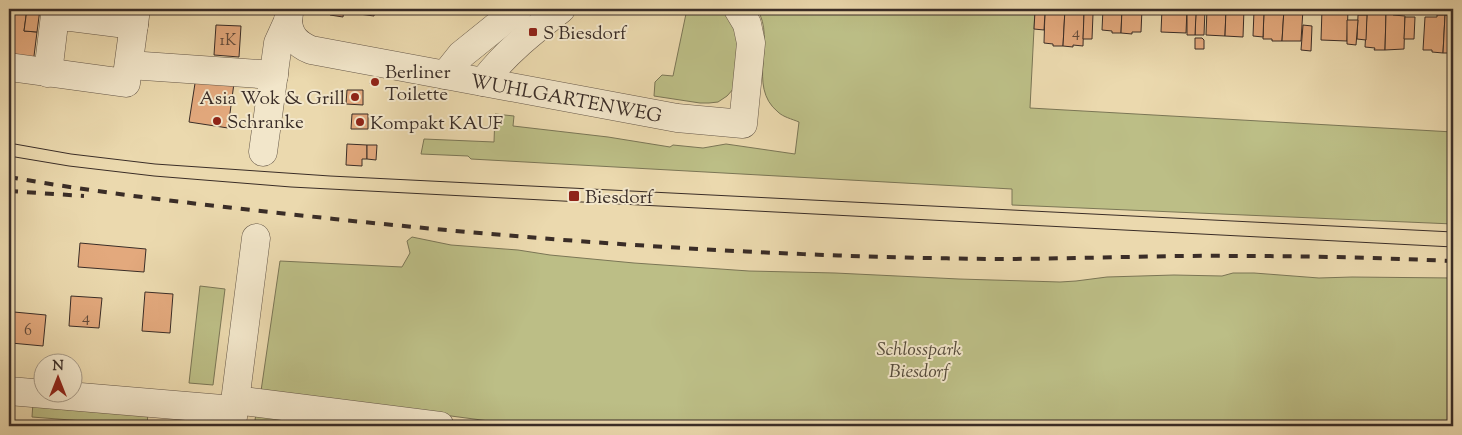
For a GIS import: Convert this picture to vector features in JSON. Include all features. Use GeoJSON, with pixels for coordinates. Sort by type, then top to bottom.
{"type":"FeatureCollection","features":[{"type":"Feature","properties":{"kind":"street"},"geometry":{"type":"LineString","coordinates":[[445,75],[461,55],[518,9]]}},
{"type":"Feature","properties":{"kind":"street"},"geometry":{"type":"LineString","coordinates":[[483,82],[495,66],[532,32],[561,9]]}},
{"type":"Feature","properties":{"kind":"street","name":"WUHLGARTENWEG"},"geometry":{"type":"LineString","coordinates":[[289,15],[289,31],[300,46],[311,50],[677,118],[743,124],[751,43],[747,24],[738,9]]}},
{"type":"Feature","properties":{"kind":"street"},"geometry":{"type":"LineString","coordinates":[[9,67],[126,83],[135,17],[55,15],[48,72]]}},
{"type":"Feature","properties":{"kind":"street"},"geometry":{"type":"LineString","coordinates":[[263,152],[278,43],[289,15]]}},
{"type":"Feature","properties":{"kind":"street"},"geometry":{"type":"LineString","coordinates":[[129,65],[274,75]]}},
{"type":"Feature","properties":{"kind":"street"},"geometry":{"type":"LineString","coordinates":[[233,412],[256,238]]}},
{"type":"Feature","properties":{"kind":"street"},"geometry":{"type":"LineString","coordinates":[[9,391],[233,412],[440,426]]}},
{"type":"Feature","properties":{"kind":"green space"},"geometry":{"type":"Polygon","coordinates":[[[687,9],[716,9],[724,12],[733,21],[739,34],[735,87],[718,102],[700,103],[654,96],[655,82],[662,75],[673,76],[687,9]]]}},
{"type":"Feature","properties":{"kind":"green space"},"geometry":{"type":"Polygon","coordinates":[[[757,9],[1035,9],[1030,108],[1453,132],[1453,224],[1012,205],[1012,189],[471,159],[468,156],[421,154],[424,139],[494,142],[495,114],[514,116],[513,126],[608,137],[670,147],[673,145],[703,148],[726,144],[795,154],[799,122],[785,117],[778,112],[769,101],[764,89],[764,35],[762,21],[757,9]]]}},
{"type":"Feature","properties":{"kind":"green space","name":"Schlosspark Biesdorf"},"geometry":{"type":"Polygon","coordinates":[[[412,237],[451,245],[518,250],[550,255],[749,271],[1060,282],[1107,277],[1222,276],[1233,273],[1319,278],[1453,278],[1453,426],[527,426],[261,391],[280,261],[402,267],[410,253],[407,241],[412,237]]]}},
{"type":"Feature","properties":{"kind":"green space"},"geometry":{"type":"Polygon","coordinates":[[[200,286],[225,289],[213,385],[189,383],[200,286]]]}},
{"type":"Feature","properties":{"kind":"green space"},"geometry":{"type":"Polygon","coordinates":[[[33,402],[148,412],[147,426],[32,417],[33,402]]]}},
{"type":"Feature","properties":{"kind":"green space"},"geometry":{"type":"Polygon","coordinates":[[[256,414],[296,419],[320,426],[254,426],[256,414]]]}},
{"type":"Feature","properties":{"kind":"building"},"geometry":{"type":"Polygon","coordinates":[[[9,9],[27,9],[24,31],[37,32],[33,64],[9,61],[9,9]]]}},
{"type":"Feature","properties":{"kind":"building"},"geometry":{"type":"Polygon","coordinates":[[[27,9],[40,9],[37,32],[24,31],[27,9]]]}},
{"type":"Feature","properties":{"kind":"building"},"geometry":{"type":"Polygon","coordinates":[[[331,9],[344,9],[343,17],[330,15],[331,9]]]}},
{"type":"Feature","properties":{"kind":"building"},"geometry":{"type":"Polygon","coordinates":[[[344,9],[375,9],[374,16],[344,12],[344,9]]]}},
{"type":"Feature","properties":{"kind":"building"},"geometry":{"type":"Polygon","coordinates":[[[1057,9],[1065,9],[1063,46],[1053,46],[1053,44],[1044,43],[1045,10],[1057,11],[1057,9]]]}},
{"type":"Feature","properties":{"kind":"building"},"geometry":{"type":"Polygon","coordinates":[[[1065,9],[1072,9],[1072,12],[1084,12],[1083,46],[1063,46],[1065,9]]]}},
{"type":"Feature","properties":{"kind":"building"},"geometry":{"type":"Polygon","coordinates":[[[1103,9],[1122,9],[1121,33],[1102,30],[1103,9]]]}},
{"type":"Feature","properties":{"kind":"building"},"geometry":{"type":"Polygon","coordinates":[[[1122,9],[1142,9],[1141,32],[1132,32],[1132,34],[1121,33],[1122,9]]]}},
{"type":"Feature","properties":{"kind":"building"},"geometry":{"type":"Polygon","coordinates":[[[1162,9],[1187,9],[1186,33],[1161,32],[1162,9]]]}},
{"type":"Feature","properties":{"kind":"building"},"geometry":{"type":"Polygon","coordinates":[[[1196,9],[1205,9],[1204,35],[1195,35],[1196,9]]]}},
{"type":"Feature","properties":{"kind":"building"},"geometry":{"type":"Polygon","coordinates":[[[1207,9],[1226,9],[1225,36],[1206,35],[1207,9]]]}},
{"type":"Feature","properties":{"kind":"building"},"geometry":{"type":"Polygon","coordinates":[[[1226,9],[1244,9],[1243,37],[1225,36],[1226,9]]]}},
{"type":"Feature","properties":{"kind":"building"},"geometry":{"type":"Polygon","coordinates":[[[1264,9],[1284,9],[1282,41],[1263,39],[1264,9]]]}},
{"type":"Feature","properties":{"kind":"building"},"geometry":{"type":"Polygon","coordinates":[[[1284,9],[1303,9],[1301,41],[1282,41],[1284,9]]]}},
{"type":"Feature","properties":{"kind":"building"},"geometry":{"type":"Polygon","coordinates":[[[1322,9],[1348,9],[1347,41],[1321,40],[1322,9]]]}},
{"type":"Feature","properties":{"kind":"building"},"geometry":{"type":"Polygon","coordinates":[[[1035,11],[1045,12],[1044,30],[1034,29],[1035,11]]]}},
{"type":"Feature","properties":{"kind":"building"},"geometry":{"type":"Polygon","coordinates":[[[1254,11],[1264,12],[1263,37],[1253,36],[1254,11]]]}},
{"type":"Feature","properties":{"kind":"building"},"geometry":{"type":"Polygon","coordinates":[[[1379,12],[1386,13],[1385,50],[1374,50],[1375,48],[1365,47],[1367,14],[1379,14],[1379,12]]]}},
{"type":"Feature","properties":{"kind":"building"},"geometry":{"type":"Polygon","coordinates":[[[1187,13],[1196,14],[1195,35],[1187,35],[1187,13]]]}},
{"type":"Feature","properties":{"kind":"building"},"geometry":{"type":"Polygon","coordinates":[[[1386,13],[1405,16],[1404,49],[1385,50],[1386,13]]]}},
{"type":"Feature","properties":{"kind":"building"},"geometry":{"type":"Polygon","coordinates":[[[1084,14],[1093,14],[1092,39],[1083,39],[1084,14]]]}},
{"type":"Feature","properties":{"kind":"building"},"geometry":{"type":"Polygon","coordinates":[[[1358,15],[1367,15],[1366,40],[1357,39],[1358,15]]]}},
{"type":"Feature","properties":{"kind":"building"},"geometry":{"type":"Polygon","coordinates":[[[1437,15],[1445,15],[1443,53],[1423,50],[1425,17],[1437,17],[1437,15]]]}},
{"type":"Feature","properties":{"kind":"building"},"geometry":{"type":"Polygon","coordinates":[[[1445,15],[1453,18],[1452,53],[1443,53],[1445,15]]]}},
{"type":"Feature","properties":{"kind":"building"},"geometry":{"type":"Polygon","coordinates":[[[1405,17],[1415,17],[1414,39],[1404,39],[1405,17]]]}},
{"type":"Feature","properties":{"kind":"building"},"geometry":{"type":"Polygon","coordinates":[[[1347,20],[1358,20],[1356,45],[1347,44],[1347,20]]]}},
{"type":"Feature","properties":{"kind":"building"},"geometry":{"type":"Polygon","coordinates":[[[216,25],[241,26],[239,57],[214,55],[216,25]]]}},
{"type":"Feature","properties":{"kind":"building"},"geometry":{"type":"Polygon","coordinates":[[[1303,25],[1312,26],[1311,51],[1301,50],[1303,25]]]}},
{"type":"Feature","properties":{"kind":"building"},"geometry":{"type":"Polygon","coordinates":[[[1195,38],[1202,38],[1204,40],[1204,49],[1195,49],[1195,38]]]}},
{"type":"Feature","properties":{"kind":"building"},"geometry":{"type":"Polygon","coordinates":[[[196,77],[234,83],[228,128],[189,122],[196,77]]]}},
{"type":"Feature","properties":{"kind":"building","name":"Berliner Toilette"},"geometry":{"type":"Polygon","coordinates":[[[371,79],[379,81],[378,86],[370,84],[371,79]]]}},
{"type":"Feature","properties":{"kind":"building","name":"Asia Wok & Grill"},"geometry":{"type":"Polygon","coordinates":[[[347,90],[363,90],[363,105],[346,104],[347,90]]]}},
{"type":"Feature","properties":{"kind":"building","name":"Kompakt KAUF"},"geometry":{"type":"Polygon","coordinates":[[[352,114],[368,114],[368,129],[351,129],[352,114]]]}},
{"type":"Feature","properties":{"kind":"building"},"geometry":{"type":"Polygon","coordinates":[[[347,144],[367,145],[367,159],[362,159],[362,166],[346,165],[347,144]]]}},
{"type":"Feature","properties":{"kind":"building"},"geometry":{"type":"Polygon","coordinates":[[[367,145],[377,145],[376,160],[367,159],[367,145]]]}},
{"type":"Feature","properties":{"kind":"building"},"geometry":{"type":"Polygon","coordinates":[[[80,243],[146,249],[144,272],[78,267],[80,243]]]}},
{"type":"Feature","properties":{"kind":"building"},"geometry":{"type":"Polygon","coordinates":[[[145,292],[173,294],[170,333],[142,331],[145,292]]]}},
{"type":"Feature","properties":{"kind":"building"},"geometry":{"type":"Polygon","coordinates":[[[71,296],[102,298],[99,328],[69,326],[71,296]]]}},
{"type":"Feature","properties":{"kind":"building"},"geometry":{"type":"Polygon","coordinates":[[[14,312],[46,315],[43,346],[11,343],[14,312]]]}},
{"type":"Feature","properties":{"kind":"tram line"},"geometry":{"type":"LineString","coordinates":[[9,143],[71,154],[155,164],[330,176],[1453,232]]}},
{"type":"Feature","properties":{"kind":"tram line"},"geometry":{"type":"LineString","coordinates":[[9,156],[69,166],[154,176],[291,187],[1453,247]]}},
{"type":"Feature","properties":{"kind":"railway"},"geometry":{"type":"LineString","coordinates":[[9,177],[130,195],[334,219],[499,235],[746,252],[912,258],[1268,256],[1453,261]]}},
{"type":"Feature","properties":{"kind":"railway"},"geometry":{"type":"LineString","coordinates":[[9,191],[84,196]]}},
{"type":"Feature","properties":{"kind":"place","name":"S Biesdorf"},"geometry":{"type":"Point","coordinates":[533,32]}},
{"type":"Feature","properties":{"kind":"place","name":"Berliner Toilette"},"geometry":{"type":"Point","coordinates":[375,82]}},
{"type":"Feature","properties":{"kind":"place","name":"Asia Wok & Grill"},"geometry":{"type":"Point","coordinates":[355,97]}},
{"type":"Feature","properties":{"kind":"place","name":"Schranke"},"geometry":{"type":"Point","coordinates":[217,121]}},
{"type":"Feature","properties":{"kind":"place","name":"Kompakt KAUF"},"geometry":{"type":"Point","coordinates":[360,122]}},
{"type":"Feature","properties":{"kind":"place","name":"Biesdorf"},"geometry":{"type":"Point","coordinates":[574,196]}}]}
